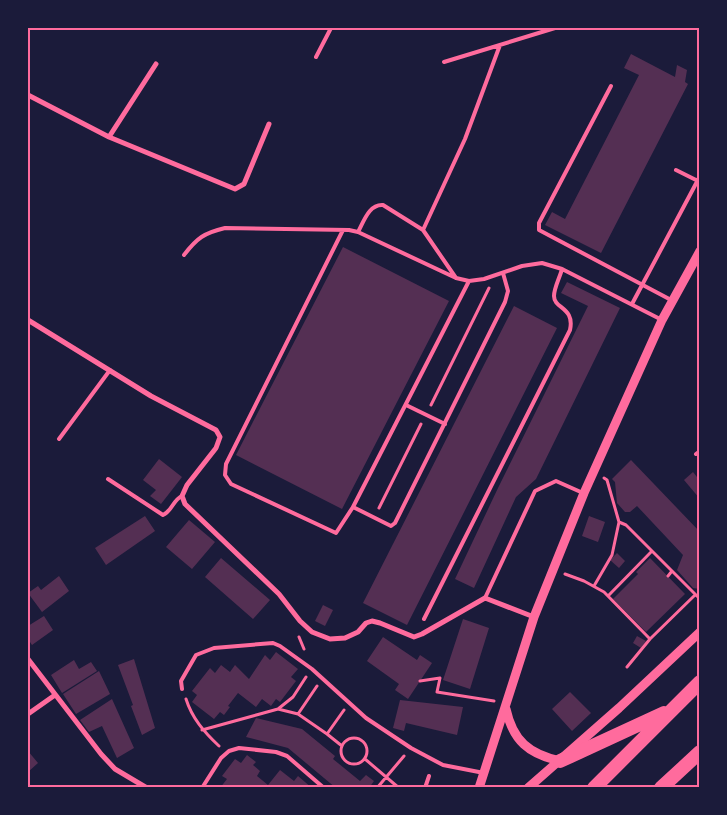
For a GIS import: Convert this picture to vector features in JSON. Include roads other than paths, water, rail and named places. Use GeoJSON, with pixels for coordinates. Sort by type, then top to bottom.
{"type":"FeatureCollection","features":[{"type":"Feature","properties":{"kind":"highway"},"geometry":{"type":"LineString","coordinates":[[594,788],[700,682]]}},
{"type":"Feature","properties":{"kind":"highway"},"geometry":{"type":"LineString","coordinates":[[560,761],[673,708]]}},
{"type":"Feature","properties":{"kind":"highway"},"geometry":{"type":"LineString","coordinates":[[661,788],[700,752]]}},
{"type":"Feature","properties":{"kind":"street"},"geometry":{"type":"LineString","coordinates":[[109,137],[156,64]]}},
{"type":"Feature","properties":{"kind":"street"},"geometry":{"type":"LineString","coordinates":[[28,95],[109,137],[235,188],[244,184],[269,124]]}},
{"type":"Feature","properties":{"kind":"street"},"geometry":{"type":"LineString","coordinates":[[480,788],[534,617],[584,493],[662,320],[697,265],[700,252]]}},
{"type":"Feature","properties":{"kind":"street"},"geometry":{"type":"LineString","coordinates":[[28,320],[151,396],[216,430],[220,437],[216,448],[187,485],[182,496],[185,504],[279,594],[300,621],[312,632],[330,639],[345,638],[358,632],[372,621],[414,637],[485,598],[534,617]]}},
{"type":"Feature","properties":{"kind":"street"},"geometry":{"type":"LineString","coordinates":[[528,788],[700,632]]}},
{"type":"Feature","properties":{"kind":"street"},"geometry":{"type":"LineString","coordinates":[[28,659],[101,754],[115,769],[147,788]]}},
{"type":"Feature","properties":{"kind":"street"},"geometry":{"type":"LineString","coordinates":[[28,714],[55,694]]}},
{"type":"Feature","properties":{"kind":"street"},"geometry":{"type":"LineString","coordinates":[[507,706],[509,723],[516,737],[529,749],[542,757],[560,761]]}},
{"type":"Feature","properties":{"kind":"lane"},"geometry":{"type":"LineString","coordinates":[[316,57],[331,28]]}},
{"type":"Feature","properties":{"kind":"lane"},"geometry":{"type":"LineString","coordinates":[[444,62],[555,28]]}},
{"type":"Feature","properties":{"kind":"lane"},"geometry":{"type":"LineString","coordinates":[[423,230],[465,139],[500,45]]}},
{"type":"Feature","properties":{"kind":"lane"},"geometry":{"type":"LineString","coordinates":[[611,86],[538,226],[541,233],[673,301]]}},
{"type":"Feature","properties":{"kind":"lane"},"geometry":{"type":"LineString","coordinates":[[632,304],[699,179],[676,170]]}},
{"type":"Feature","properties":{"kind":"lane"},"geometry":{"type":"LineString","coordinates":[[358,232],[373,207],[377,204],[383,205],[423,230],[456,278]]}},
{"type":"Feature","properties":{"kind":"lane"},"geometry":{"type":"LineString","coordinates":[[184,254],[196,240],[210,232],[225,228],[343,230],[358,232],[456,278],[469,281],[484,279],[522,266],[542,263],[562,269],[662,320]]}},
{"type":"Feature","properties":{"kind":"lane"},"geometry":{"type":"LineString","coordinates":[[343,230],[226,464],[225,475],[231,484],[336,532],[353,507],[469,281]]}},
{"type":"Feature","properties":{"kind":"lane"},"geometry":{"type":"LineString","coordinates":[[424,619],[570,330],[569,313],[555,301],[554,296],[562,269]]}},
{"type":"Feature","properties":{"kind":"lane"},"geometry":{"type":"LineString","coordinates":[[353,507],[391,526],[395,524],[505,302],[508,291],[503,273]]}},
{"type":"Feature","properties":{"kind":"lane"},"geometry":{"type":"LineString","coordinates":[[59,440],[110,370]]}},
{"type":"Feature","properties":{"kind":"lane"},"geometry":{"type":"LineString","coordinates":[[406,405],[445,424]]}},
{"type":"Feature","properties":{"kind":"lane"},"geometry":{"type":"LineString","coordinates":[[108,479],[163,515],[167,514],[175,502],[182,496]]}},
{"type":"Feature","properties":{"kind":"lane"},"geometry":{"type":"LineString","coordinates":[[485,598],[536,491],[556,481],[584,493]]}},
{"type":"Feature","properties":{"kind":"lane"},"geometry":{"type":"LineString","coordinates":[[182,688],[182,681],[196,655],[214,648],[273,643],[312,669],[366,718],[411,748],[443,765],[484,774]]}},
{"type":"Feature","properties":{"kind":"lane"},"geometry":{"type":"LineString","coordinates":[[202,788],[221,758],[239,748],[276,752],[287,756],[324,788]]}},
{"type":"Feature","properties":{"kind":"lane"},"geometry":{"type":"LineString","coordinates":[[425,788],[429,776]]}}]}
